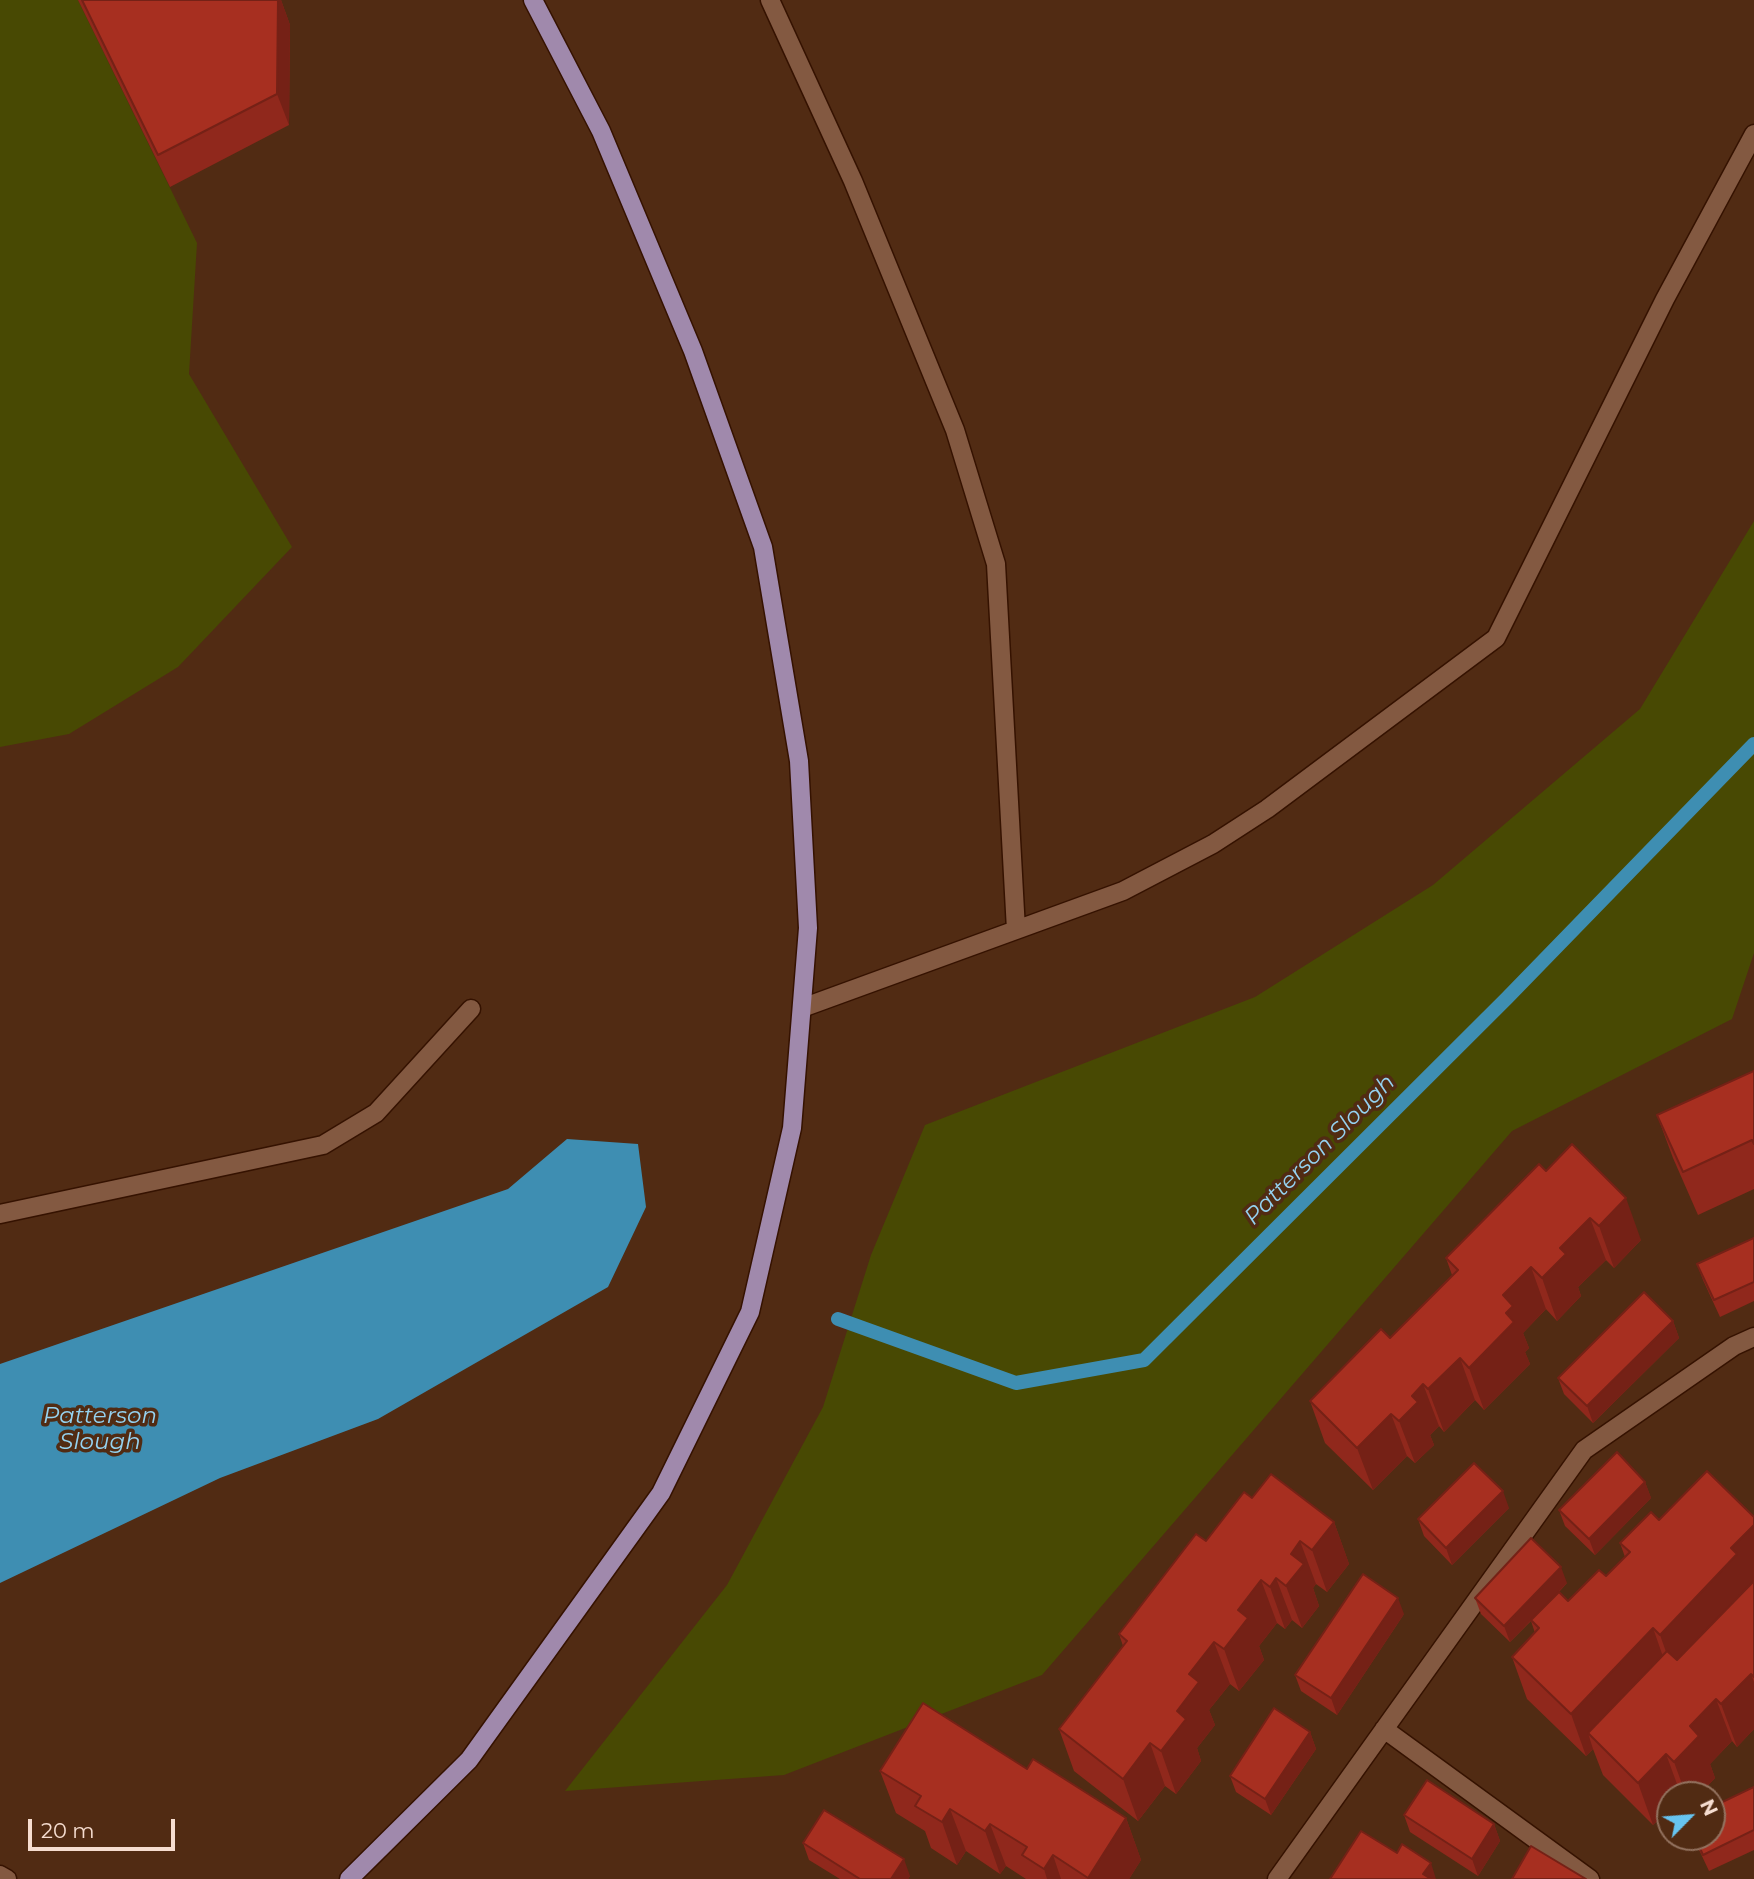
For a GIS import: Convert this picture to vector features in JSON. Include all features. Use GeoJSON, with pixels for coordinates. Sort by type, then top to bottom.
{"type":"FeatureCollection","features":[{"type":"Feature","properties":{"kind":"main road"},"geometry":{"type":"LineString","coordinates":[[349,1879],[468,1760],[661,1493],[750,1312],[792,1128],[808,928],[799,761],[763,547],[693,351],[601,131],[533,0]]}},
{"type":"Feature","properties":{"kind":"street"},"geometry":{"type":"LineString","coordinates":[[770,0],[853,181],[955,430],[996,564],[1016,930]]}},
{"type":"Feature","properties":{"kind":"street"},"geometry":{"type":"LineString","coordinates":[[802,1008],[1122,891],[1213,844],[1267,809],[1496,638],[1665,299],[1754,134]]}},
{"type":"Feature","properties":{"kind":"street"},"geometry":{"type":"LineString","coordinates":[[0,1214],[323,1145],[376,1113],[471,1009]]}},
{"type":"Feature","properties":{"kind":"street"},"geometry":{"type":"LineString","coordinates":[[1277,1879],[1584,1450],[1734,1346],[1754,1337]]}},
{"type":"Feature","properties":{"kind":"street"},"geometry":{"type":"LineString","coordinates":[[1384,1729],[1590,1879]]}},
{"type":"Feature","properties":{"kind":"street"},"geometry":{"type":"LineString","coordinates":[[0,1875],[6,1879]]}},
{"type":"Feature","properties":{"kind":"shaded area"},"geometry":{"type":"Polygon","coordinates":[[[0,0],[78,0],[197,243],[189,374],[292,547],[178,667],[69,734],[0,747],[0,0]]]}},
{"type":"Feature","properties":{"kind":"shaded area"},"geometry":{"type":"Polygon","coordinates":[[[1754,521],[1754,953],[1732,1019],[1512,1131],[1042,1675],[784,1775],[565,1791],[727,1585],[823,1407],[871,1255],[925,1125],[1255,997],[1433,885],[1640,709],[1754,521]]]}},
{"type":"Feature","properties":{"kind":"water","name":"Patterson Slough"},"geometry":{"type":"Polygon","coordinates":[[[567,1139],[638,1144],[646,1207],[608,1287],[378,1419],[220,1478],[0,1583],[0,1364],[508,1189],[567,1139]]]}},
{"type":"Feature","properties":{"kind":"building"},"geometry":{"type":"Polygon","coordinates":[[[82,0],[278,0],[277,94],[158,155],[82,0]]]}},
{"type":"Feature","properties":{"kind":"building"},"geometry":{"type":"Polygon","coordinates":[[[1754,1071],[1754,1144],[1752,1140],[1683,1172],[1657,1115],[1754,1071]]]}},
{"type":"Feature","properties":{"kind":"building"},"geometry":{"type":"Polygon","coordinates":[[[1572,1144],[1626,1198],[1599,1226],[1590,1218],[1560,1248],[1566,1254],[1542,1278],[1531,1267],[1503,1295],[1513,1306],[1506,1313],[1514,1322],[1469,1368],[1460,1358],[1428,1389],[1423,1384],[1412,1396],[1418,1402],[1399,1421],[1391,1414],[1357,1448],[1310,1401],[1381,1329],[1390,1338],[1458,1270],[1446,1258],[1539,1164],[1546,1171],[1572,1144]]]}},
{"type":"Feature","properties":{"kind":"building"},"geometry":{"type":"Polygon","coordinates":[[[1754,1238],[1754,1282],[1714,1300],[1697,1264],[1754,1238]]]}},
{"type":"Feature","properties":{"kind":"building"},"geometry":{"type":"Polygon","coordinates":[[[1644,1292],[1673,1321],[1587,1406],[1558,1378],[1644,1292]]]}},
{"type":"Feature","properties":{"kind":"building"},"geometry":{"type":"Polygon","coordinates":[[[1617,1452],[1645,1482],[1589,1539],[1559,1510],[1617,1452]]]}},
{"type":"Feature","properties":{"kind":"building"},"geometry":{"type":"Polygon","coordinates":[[[1474,1463],[1503,1491],[1446,1548],[1418,1519],[1474,1463]]]}},
{"type":"Feature","properties":{"kind":"building"},"geometry":{"type":"Polygon","coordinates":[[[1707,1471],[1754,1517],[1754,1525],[1731,1548],[1737,1554],[1660,1635],[1653,1628],[1571,1714],[1512,1657],[1539,1628],[1531,1620],[1559,1592],[1568,1601],[1599,1570],[1606,1576],[1630,1552],[1620,1543],[1651,1512],[1659,1520],[1707,1471]]]}},
{"type":"Feature","properties":{"kind":"building"},"geometry":{"type":"Polygon","coordinates":[[[1271,1474],[1334,1522],[1312,1550],[1300,1541],[1291,1554],[1304,1564],[1286,1586],[1276,1578],[1270,1587],[1261,1580],[1238,1610],[1248,1618],[1224,1649],[1214,1642],[1189,1674],[1199,1682],[1177,1711],[1186,1719],[1161,1751],[1150,1743],[1123,1779],[1059,1729],[1127,1641],[1119,1634],[1196,1534],[1206,1541],[1244,1492],[1252,1498],[1271,1474]]]}},
{"type":"Feature","properties":{"kind":"building"},"geometry":{"type":"Polygon","coordinates":[[[1531,1538],[1561,1567],[1504,1626],[1475,1598],[1531,1538]]]}},
{"type":"Feature","properties":{"kind":"building"},"geometry":{"type":"Polygon","coordinates":[[[1363,1574],[1398,1598],[1331,1698],[1295,1675],[1363,1574]]]}},
{"type":"Feature","properties":{"kind":"building"},"geometry":{"type":"Polygon","coordinates":[[[1754,1581],[1754,1677],[1751,1674],[1721,1704],[1716,1699],[1690,1726],[1699,1736],[1674,1762],[1666,1754],[1638,1783],[1588,1733],[1667,1651],[1677,1660],[1754,1581]]]}},
{"type":"Feature","properties":{"kind":"building"},"geometry":{"type":"Polygon","coordinates":[[[923,1703],[1027,1769],[1033,1759],[1126,1818],[1088,1878],[1053,1855],[1044,1869],[1022,1855],[1027,1847],[990,1824],[985,1831],[950,1809],[942,1822],[915,1806],[921,1796],[880,1771],[923,1703]]]}},
{"type":"Feature","properties":{"kind":"building"},"geometry":{"type":"Polygon","coordinates":[[[1274,1708],[1310,1732],[1265,1799],[1230,1776],[1274,1708]]]}},
{"type":"Feature","properties":{"kind":"building"},"geometry":{"type":"Polygon","coordinates":[[[1427,1780],[1494,1824],[1472,1859],[1404,1815],[1427,1780]]]}},
{"type":"Feature","properties":{"kind":"building"},"geometry":{"type":"Polygon","coordinates":[[[1754,1787],[1754,1830],[1726,1844],[1726,1800],[1754,1787]]]}},
{"type":"Feature","properties":{"kind":"building"},"geometry":{"type":"Polygon","coordinates":[[[824,1810],[904,1859],[891,1879],[860,1879],[803,1843],[824,1810]]]}},
{"type":"Feature","properties":{"kind":"building"},"geometry":{"type":"Polygon","coordinates":[[[1361,1831],[1397,1853],[1402,1844],[1431,1863],[1423,1874],[1431,1879],[1330,1879],[1361,1831]]]}},
{"type":"Feature","properties":{"kind":"building"},"geometry":{"type":"Polygon","coordinates":[[[1531,1846],[1586,1879],[1512,1879],[1531,1846]]]}},
{"type":"Feature","properties":{"kind":"waterway","name":"Patterson Slough"},"geometry":{"type":"LineString","coordinates":[[838,1319],[1016,1383],[1144,1360],[1507,998],[1754,744]]}}]}
